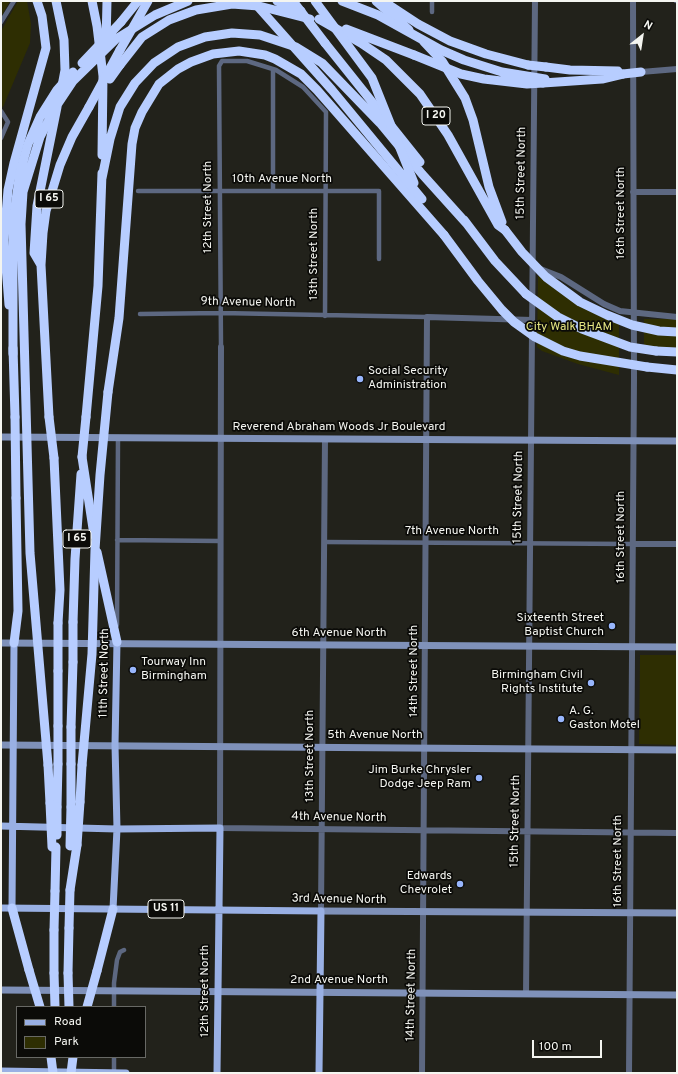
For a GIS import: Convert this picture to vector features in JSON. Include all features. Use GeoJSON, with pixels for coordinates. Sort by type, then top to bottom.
{"type":"FeatureCollection","features":[{"type":"Feature","properties":{"kind":"highway"},"geometry":{"type":"LineString","coordinates":[[13,354],[4,240],[8,190],[46,48],[42,16],[37,1]]}},
{"type":"Feature","properties":{"kind":"highway"},"geometry":{"type":"LineString","coordinates":[[41,265],[34,253],[37,206],[65,70],[64,40],[56,1]]}},
{"type":"Feature","properties":{"kind":"highway"},"geometry":{"type":"LineString","coordinates":[[92,1],[97,26],[102,76]]}},
{"type":"Feature","properties":{"kind":"highway","name":"I 65"},"geometry":{"type":"LineString","coordinates":[[69,1006],[69,928],[73,846],[71,764],[75,559],[82,457],[98,286],[102,178],[102,76],[107,1]]}},
{"type":"Feature","properties":{"kind":"highway"},"geometry":{"type":"LineString","coordinates":[[14,643],[18,611],[13,354],[13,221],[20,172],[28,144],[40,117],[57,90],[121,22],[138,1]]}},
{"type":"Feature","properties":{"kind":"highway","name":"I 65"},"geometry":{"type":"LineString","coordinates":[[55,1006],[53,765],[58,726],[58,623],[60,590],[54,458],[49,417],[41,265],[46,211],[55,180],[72,137],[148,1]]}},
{"type":"Feature","properties":{"kind":"highway"},"geometry":{"type":"LineString","coordinates":[[53,765],[30,547],[21,224],[23,192],[40,137],[55,108],[73,81],[116,39],[155,15],[188,1]]}},
{"type":"Feature","properties":{"kind":"highway"},"geometry":{"type":"LineString","coordinates":[[253,1],[332,90],[422,199]]}},
{"type":"Feature","properties":{"kind":"highway","name":"I 20"},"geometry":{"type":"LineString","coordinates":[[277,1],[319,19],[361,43],[386,60],[420,94],[444,130],[498,225],[505,230],[522,252],[546,277],[580,302],[632,325],[659,331],[677,332]]}},
{"type":"Feature","properties":{"kind":"highway"},"geometry":{"type":"LineString","coordinates":[[293,1],[467,224],[494,261],[526,294],[567,322],[596,335],[630,347],[677,352]]}},
{"type":"Feature","properties":{"kind":"highway"},"geometry":{"type":"LineString","coordinates":[[315,1],[372,78],[406,166],[422,199],[444,234],[478,281],[502,310],[514,322],[535,337],[563,351],[580,356],[647,367],[677,370]]}},
{"type":"Feature","properties":{"kind":"highway"},"geometry":{"type":"LineString","coordinates":[[342,1],[378,15],[441,50],[464,60],[502,72],[544,81]]}},
{"type":"Feature","properties":{"kind":"highway"},"geometry":{"type":"LineString","coordinates":[[376,1],[431,48],[456,81],[465,98],[473,120],[489,187],[505,230]]}},
{"type":"Feature","properties":{"kind":"highway"},"geometry":{"type":"LineString","coordinates":[[384,1],[418,24],[450,41],[486,54],[528,65],[570,70],[623,73],[641,72]]}},
{"type":"Feature","properties":{"kind":"highway"},"geometry":{"type":"LineString","coordinates":[[89,107],[142,37],[169,20],[196,10],[232,4],[259,6],[288,12],[336,28]]}},
{"type":"Feature","properties":{"kind":"highway"},"geometry":{"type":"LineString","coordinates":[[319,19],[461,74],[478,78],[527,84],[544,81],[602,78],[623,73]]}},
{"type":"Feature","properties":{"kind":"highway"},"geometry":{"type":"LineString","coordinates":[[102,178],[110,139],[120,108],[135,83],[154,63],[178,47],[205,37],[232,33],[260,35],[296,47],[322,63],[380,123],[422,174],[467,224]]}},
{"type":"Feature","properties":{"kind":"highway"},"geometry":{"type":"LineString","coordinates":[[73,846],[80,802],[92,654],[95,550],[100,475],[108,392],[119,318],[132,144],[138,119],[159,84],[178,69],[200,58],[213,54],[239,51],[265,55],[288,65],[301,74],[317,90],[444,234]]}},
{"type":"Feature","properties":{"kind":"highway"},"geometry":{"type":"LineString","coordinates":[[82,457],[98,556],[117,642]]}},
{"type":"Feature","properties":{"kind":"highway"},"geometry":{"type":"LineString","coordinates":[[12,908],[40,1006]]}},
{"type":"Feature","properties":{"kind":"highway"},"geometry":{"type":"LineString","coordinates":[[87,1006],[113,909]]}},
{"type":"Feature","properties":{"kind":"highway"},"geometry":{"type":"LineString","coordinates":[[51,1058],[53,1073]]}},
{"type":"Feature","properties":{"kind":"highway"},"geometry":{"type":"LineString","coordinates":[[53,1073],[54,1058]]}},
{"type":"Feature","properties":{"kind":"highway"},"geometry":{"type":"LineString","coordinates":[[71,1073],[72,1058]]}},
{"type":"Feature","properties":{"kind":"main road","name":"Reverend Abraham Woods Jr Boulevard"},"geometry":{"type":"LineString","coordinates":[[1,437],[677,441]]}},
{"type":"Feature","properties":{"kind":"main road","name":"6th Avenue North"},"geometry":{"type":"LineString","coordinates":[[1,643],[117,642],[426,646],[677,647]]}},
{"type":"Feature","properties":{"kind":"main road","name":"11th Street North"},"geometry":{"type":"LineString","coordinates":[[113,909],[117,829],[115,746],[117,642]]}},
{"type":"Feature","properties":{"kind":"main road"},"geometry":{"type":"LineString","coordinates":[[12,908],[14,643]]}},
{"type":"Feature","properties":{"kind":"main road","name":"5th Avenue North"},"geometry":{"type":"LineString","coordinates":[[1,745],[677,750]]}},
{"type":"Feature","properties":{"kind":"main road","name":"4th Avenue North"},"geometry":{"type":"LineString","coordinates":[[1,826],[117,829],[220,828]]}},
{"type":"Feature","properties":{"kind":"main road","name":"12th Street North"},"geometry":{"type":"LineString","coordinates":[[217,1073],[220,828]]}},
{"type":"Feature","properties":{"kind":"main road","name":"3rd Avenue North"},"geometry":{"type":"LineString","coordinates":[[1,908],[677,913]]}},
{"type":"Feature","properties":{"kind":"main road","name":"13th Street North"},"geometry":{"type":"LineString","coordinates":[[319,1073],[321,910]]}},
{"type":"Feature","properties":{"kind":"main road","name":"2nd Avenue North"},"geometry":{"type":"LineString","coordinates":[[1,990],[677,995]]}},
{"type":"Feature","properties":{"kind":"main road"},"geometry":{"type":"LineString","coordinates":[[1,1071],[126,1073]]}},
{"type":"Feature","properties":{"kind":"street"},"geometry":{"type":"LineString","coordinates":[[1,22],[14,1]]}},
{"type":"Feature","properties":{"kind":"street"},"geometry":{"type":"LineString","coordinates":[[432,1],[432,12]]}},
{"type":"Feature","properties":{"kind":"street","name":"15th Street North"},"geometry":{"type":"LineString","coordinates":[[526,994],[535,1]]}},
{"type":"Feature","properties":{"kind":"street","name":"16th Street North"},"geometry":{"type":"LineString","coordinates":[[629,1073],[634,1]]}},
{"type":"Feature","properties":{"kind":"street","name":"13th Street North"},"geometry":{"type":"LineString","coordinates":[[219,66],[222,61],[238,60],[255,63],[273,69],[299,84],[326,112],[325,316]]}},
{"type":"Feature","properties":{"kind":"street","name":"12th Street North"},"geometry":{"type":"LineString","coordinates":[[219,66],[221,348]]}},
{"type":"Feature","properties":{"kind":"street"},"geometry":{"type":"LineString","coordinates":[[273,69],[273,191]]}},
{"type":"Feature","properties":{"kind":"street"},"geometry":{"type":"LineString","coordinates":[[641,72],[677,69]]}},
{"type":"Feature","properties":{"kind":"street"},"geometry":{"type":"LineString","coordinates":[[1,111],[7,118],[8,125],[1,138]]}},
{"type":"Feature","properties":{"kind":"street","name":"10th Avenue North"},"geometry":{"type":"LineString","coordinates":[[138,191],[379,191],[379,259]]}},
{"type":"Feature","properties":{"kind":"street"},"geometry":{"type":"LineString","coordinates":[[633,192],[677,192]]}},
{"type":"Feature","properties":{"kind":"street"},"geometry":{"type":"LineString","coordinates":[[532,267],[561,277],[604,304],[620,310],[633,313],[677,317]]}},
{"type":"Feature","properties":{"kind":"street","name":"9th Avenue North"},"geometry":{"type":"LineString","coordinates":[[140,314],[221,313],[427,317]]}},
{"type":"Feature","properties":{"kind":"street"},"geometry":{"type":"LineString","coordinates":[[427,317],[532,320]]}},
{"type":"Feature","properties":{"kind":"street","name":"14th Street North"},"geometry":{"type":"LineString","coordinates":[[422,1073],[428,439],[427,317]]}},
{"type":"Feature","properties":{"kind":"street"},"geometry":{"type":"LineString","coordinates":[[220,828],[219,644],[221,348]]}},
{"type":"Feature","properties":{"kind":"street","name":"11th Street North"},"geometry":{"type":"LineString","coordinates":[[117,642],[118,437]]}},
{"type":"Feature","properties":{"kind":"street","name":"13th Street North"},"geometry":{"type":"LineString","coordinates":[[321,910],[325,439]]}},
{"type":"Feature","properties":{"kind":"street"},"geometry":{"type":"LineString","coordinates":[[117,540],[220,541]]}},
{"type":"Feature","properties":{"kind":"street","name":"7th Avenue North"},"geometry":{"type":"LineString","coordinates":[[324,542],[677,544]]}},
{"type":"Feature","properties":{"kind":"street","name":"4th Avenue North"},"geometry":{"type":"LineString","coordinates":[[220,828],[527,832],[677,832]]}},
{"type":"Feature","properties":{"kind":"street"},"geometry":{"type":"LineString","coordinates":[[114,1006],[117,960],[120,952],[124,950]]}},
{"type":"Feature","properties":{"kind":"street"},"geometry":{"type":"LineString","coordinates":[[114,1058],[114,1073]]}},
{"type":"Feature","properties":{"kind":"green space"},"geometry":{"type":"Polygon","coordinates":[[[1,1],[10,1],[1,17],[1,1]]]}},
{"type":"Feature","properties":{"kind":"green space"},"geometry":{"type":"Polygon","coordinates":[[[18,1],[27,1],[31,24],[30,43],[3,107],[1,106],[1,31],[18,1]]]}},
{"type":"Feature","properties":{"kind":"green space","name":"City Walk BHAM"},"geometry":{"type":"Polygon","coordinates":[[[538,276],[550,278],[584,300],[619,317],[619,375],[578,364],[542,351],[537,347],[538,276]]]}},
{"type":"Feature","properties":{"kind":"green space","name":"City Walk BHAM"},"geometry":{"type":"Polygon","coordinates":[[[644,319],[677,319],[677,355],[644,353],[644,319]]]}},
{"type":"Feature","properties":{"kind":"green space"},"geometry":{"type":"Polygon","coordinates":[[[640,655],[677,655],[677,745],[639,744],[640,655]]]}},
{"type":"Feature","properties":{"kind":"place","name":"Social Security Administration"},"geometry":{"type":"Point","coordinates":[360,379]}},
{"type":"Feature","properties":{"kind":"place","name":"Sixteenth Street Baptist Church"},"geometry":{"type":"Point","coordinates":[612,626]}},
{"type":"Feature","properties":{"kind":"place","name":"Tourway Inn Birmingham"},"geometry":{"type":"Point","coordinates":[133,670]}},
{"type":"Feature","properties":{"kind":"place","name":"Birmingham Civil Rights Institute"},"geometry":{"type":"Point","coordinates":[591,683]}},
{"type":"Feature","properties":{"kind":"place","name":"A. G. Gaston Motel"},"geometry":{"type":"Point","coordinates":[561,719]}},
{"type":"Feature","properties":{"kind":"place","name":"Jim Burke Chrysler Dodge Jeep Ram"},"geometry":{"type":"Point","coordinates":[479,778]}},
{"type":"Feature","properties":{"kind":"place","name":"Edwards Chevrolet"},"geometry":{"type":"Point","coordinates":[460,884]}}]}
